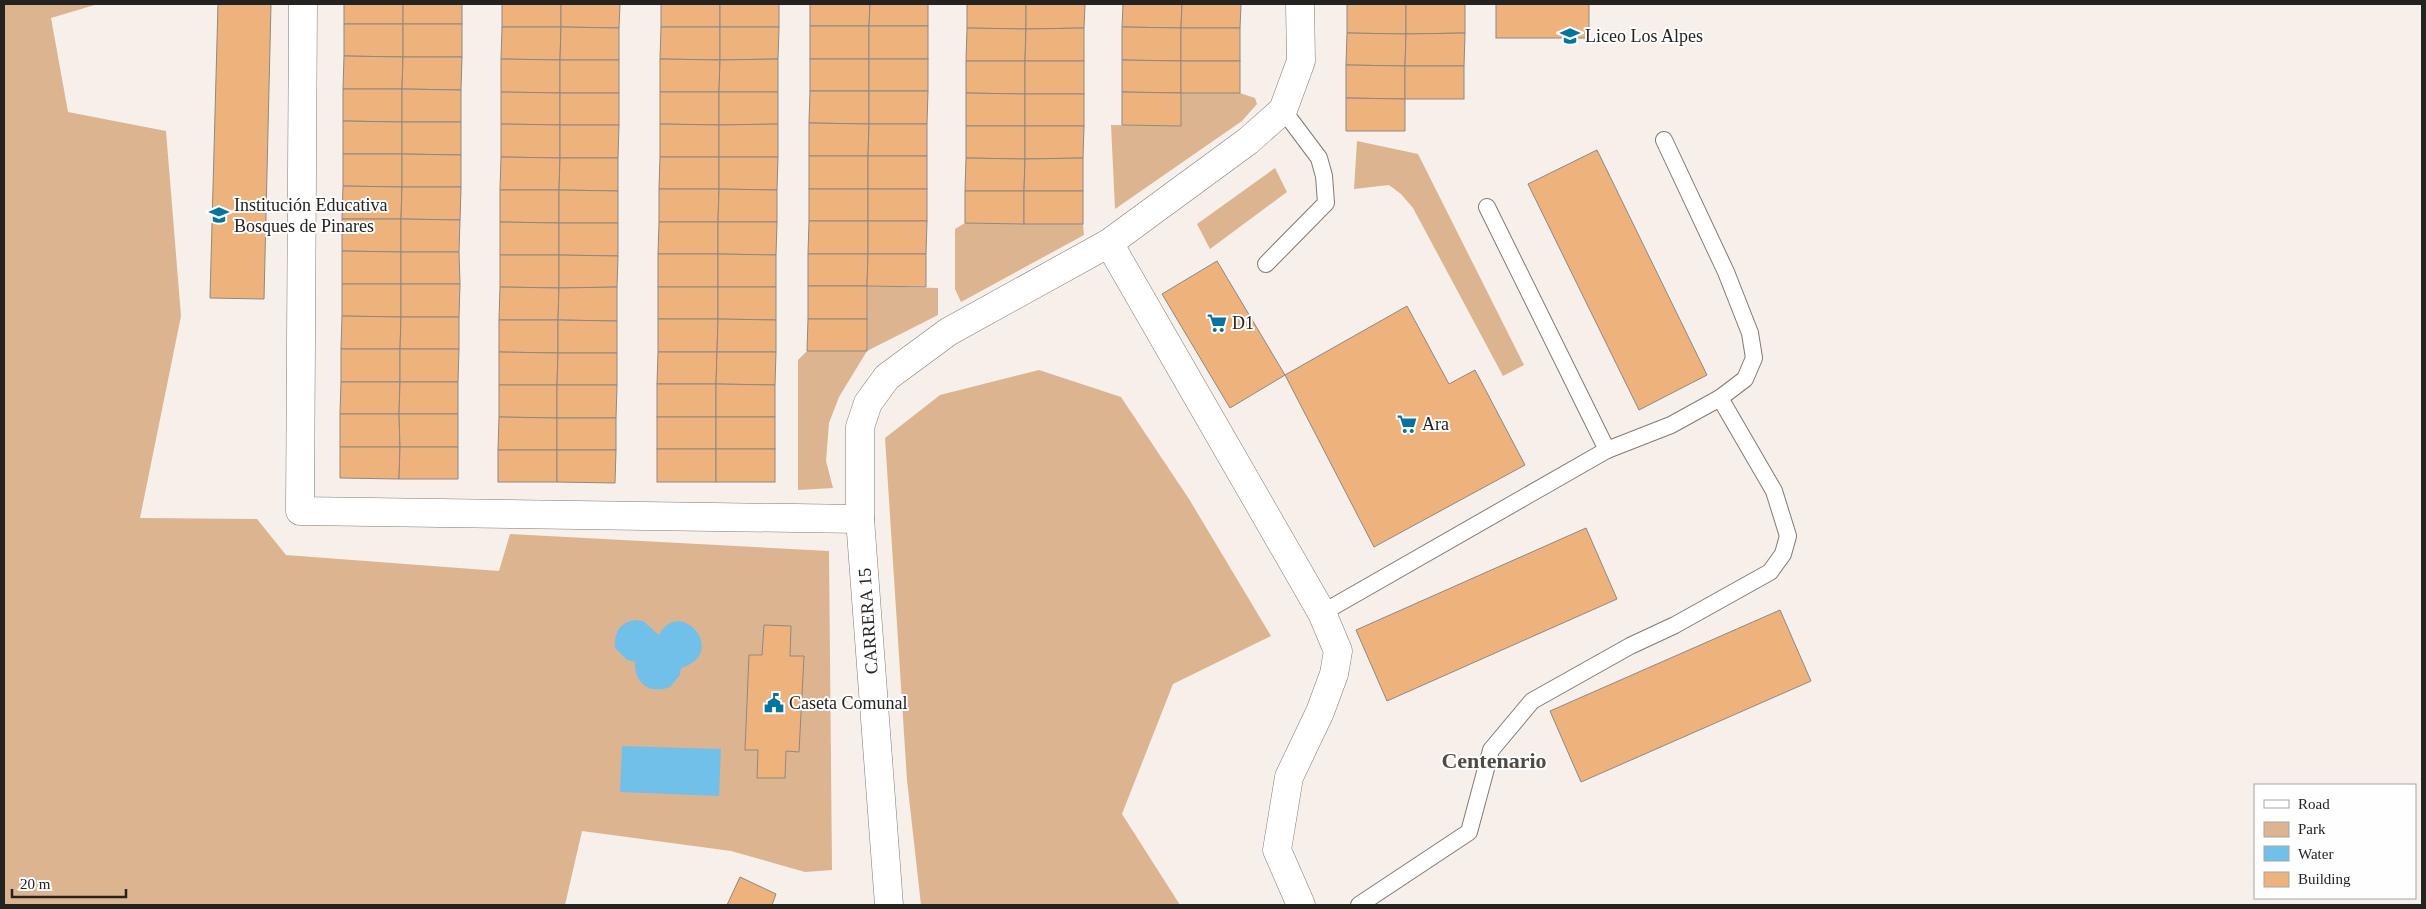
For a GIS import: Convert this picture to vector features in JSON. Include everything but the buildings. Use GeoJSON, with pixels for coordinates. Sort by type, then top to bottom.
{"type":"FeatureCollection","features":[{"type":"Feature","properties":{"kind":"street"},"geometry":{"type":"LineString","coordinates":[[303,4],[300,511],[860,519]]}},
{"type":"Feature","properties":{"kind":"street"},"geometry":{"type":"LineString","coordinates":[[1283,110],[1301,61],[1300,4]]}},
{"type":"Feature","properties":{"kind":"street","name":"CARRERA 15"},"geometry":{"type":"LineString","coordinates":[[889,905],[860,519],[860,427],[868,403],[887,377],[948,332],[1109,243],[1248,141],[1283,110]]}},
{"type":"Feature","properties":{"kind":"street"},"geometry":{"type":"LineString","coordinates":[[1109,243],[1322,613],[1338,651],[1334,674],[1320,712],[1289,777],[1277,850],[1301,905]]}},
{"type":"Feature","properties":{"kind":"lane"},"geometry":{"type":"LineString","coordinates":[[1266,264],[1326,203],[1324,176],[1319,158],[1283,110]]}},
{"type":"Feature","properties":{"kind":"lane"},"geometry":{"type":"LineString","coordinates":[[1322,613],[1608,450],[1671,425],[1720,398],[1745,379],[1754,358],[1750,333],[1726,272],[1664,140]]}},
{"type":"Feature","properties":{"kind":"lane"},"geometry":{"type":"LineString","coordinates":[[1488,207],[1608,450]]}},
{"type":"Feature","properties":{"kind":"lane"},"geometry":{"type":"LineString","coordinates":[[1359,905],[1469,832],[1491,750],[1532,701],[1630,646],[1684,620],[1770,572],[1783,554],[1788,536],[1774,492],[1720,398]]}},
{"type":"Feature","properties":{"kind":"green space"},"geometry":{"type":"Polygon","coordinates":[[[4,4],[98,4],[51,18],[68,112],[166,131],[181,316],[140,518],[257,519],[286,555],[499,571],[510,534],[829,551],[832,870],[805,872],[731,851],[582,831],[565,905],[4,905],[4,4]]]}},
{"type":"Feature","properties":{"kind":"green space"},"geometry":{"type":"Polygon","coordinates":[[[1181,93],[1240,93],[1255,98],[1257,104],[1242,121],[1115,209],[1111,125],[1180,126],[1181,93]]]}},
{"type":"Feature","properties":{"kind":"green space"},"geometry":{"type":"Polygon","coordinates":[[[1357,141],[1418,154],[1524,365],[1503,376],[1413,208],[1401,194],[1389,185],[1354,189],[1357,141]]]}},
{"type":"Feature","properties":{"kind":"green space"},"geometry":{"type":"Polygon","coordinates":[[[1275,168],[1287,192],[1210,249],[1197,224],[1275,168]]]}},
{"type":"Feature","properties":{"kind":"green space"},"geometry":{"type":"Polygon","coordinates":[[[965,223],[1083,224],[1084,235],[961,302],[955,289],[955,229],[965,223]]]}},
{"type":"Feature","properties":{"kind":"green space"},"geometry":{"type":"Polygon","coordinates":[[[867,286],[938,288],[938,315],[867,351],[839,397],[829,423],[826,461],[833,488],[798,490],[798,360],[807,351],[866,351],[867,286]]]}},
{"type":"Feature","properties":{"kind":"green space"},"geometry":{"type":"Polygon","coordinates":[[[1039,370],[1121,397],[1189,499],[1271,636],[1173,684],[1122,814],[1180,905],[921,905],[907,780],[885,438],[940,395],[1039,370]]]}},
{"type":"Feature","properties":{"kind":"water"},"geometry":{"type":"Polygon","coordinates":[[[636,620],[643,621],[659,635],[668,624],[678,621],[688,624],[696,631],[701,641],[701,651],[695,661],[681,668],[680,675],[670,687],[656,689],[645,685],[637,676],[635,662],[627,660],[615,648],[619,629],[626,623],[636,620]]]}},
{"type":"Feature","properties":{"kind":"water"},"geometry":{"type":"Polygon","coordinates":[[[622,746],[721,749],[719,796],[620,792],[622,746]]]}},
{"type":"Feature","properties":{"kind":"place","name":"Liceo Los Alpes"},"geometry":{"type":"Point","coordinates":[1570,36]}},
{"type":"Feature","properties":{"kind":"place","name":"Institución Educativa Bosques de Pinares"},"geometry":{"type":"Point","coordinates":[219,215]}},
{"type":"Feature","properties":{"kind":"place","name":"D1"},"geometry":{"type":"Point","coordinates":[1217,323]}},
{"type":"Feature","properties":{"kind":"place","name":"Ara"},"geometry":{"type":"Point","coordinates":[1407,424]}},
{"type":"Feature","properties":{"kind":"place","name":"Caseta Comunal"},"geometry":{"type":"Point","coordinates":[774,703]}},
{"type":"Feature","properties":{"kind":"district","name":"Centenario"},"geometry":{"type":"Point","coordinates":[1494,760]}}]}
